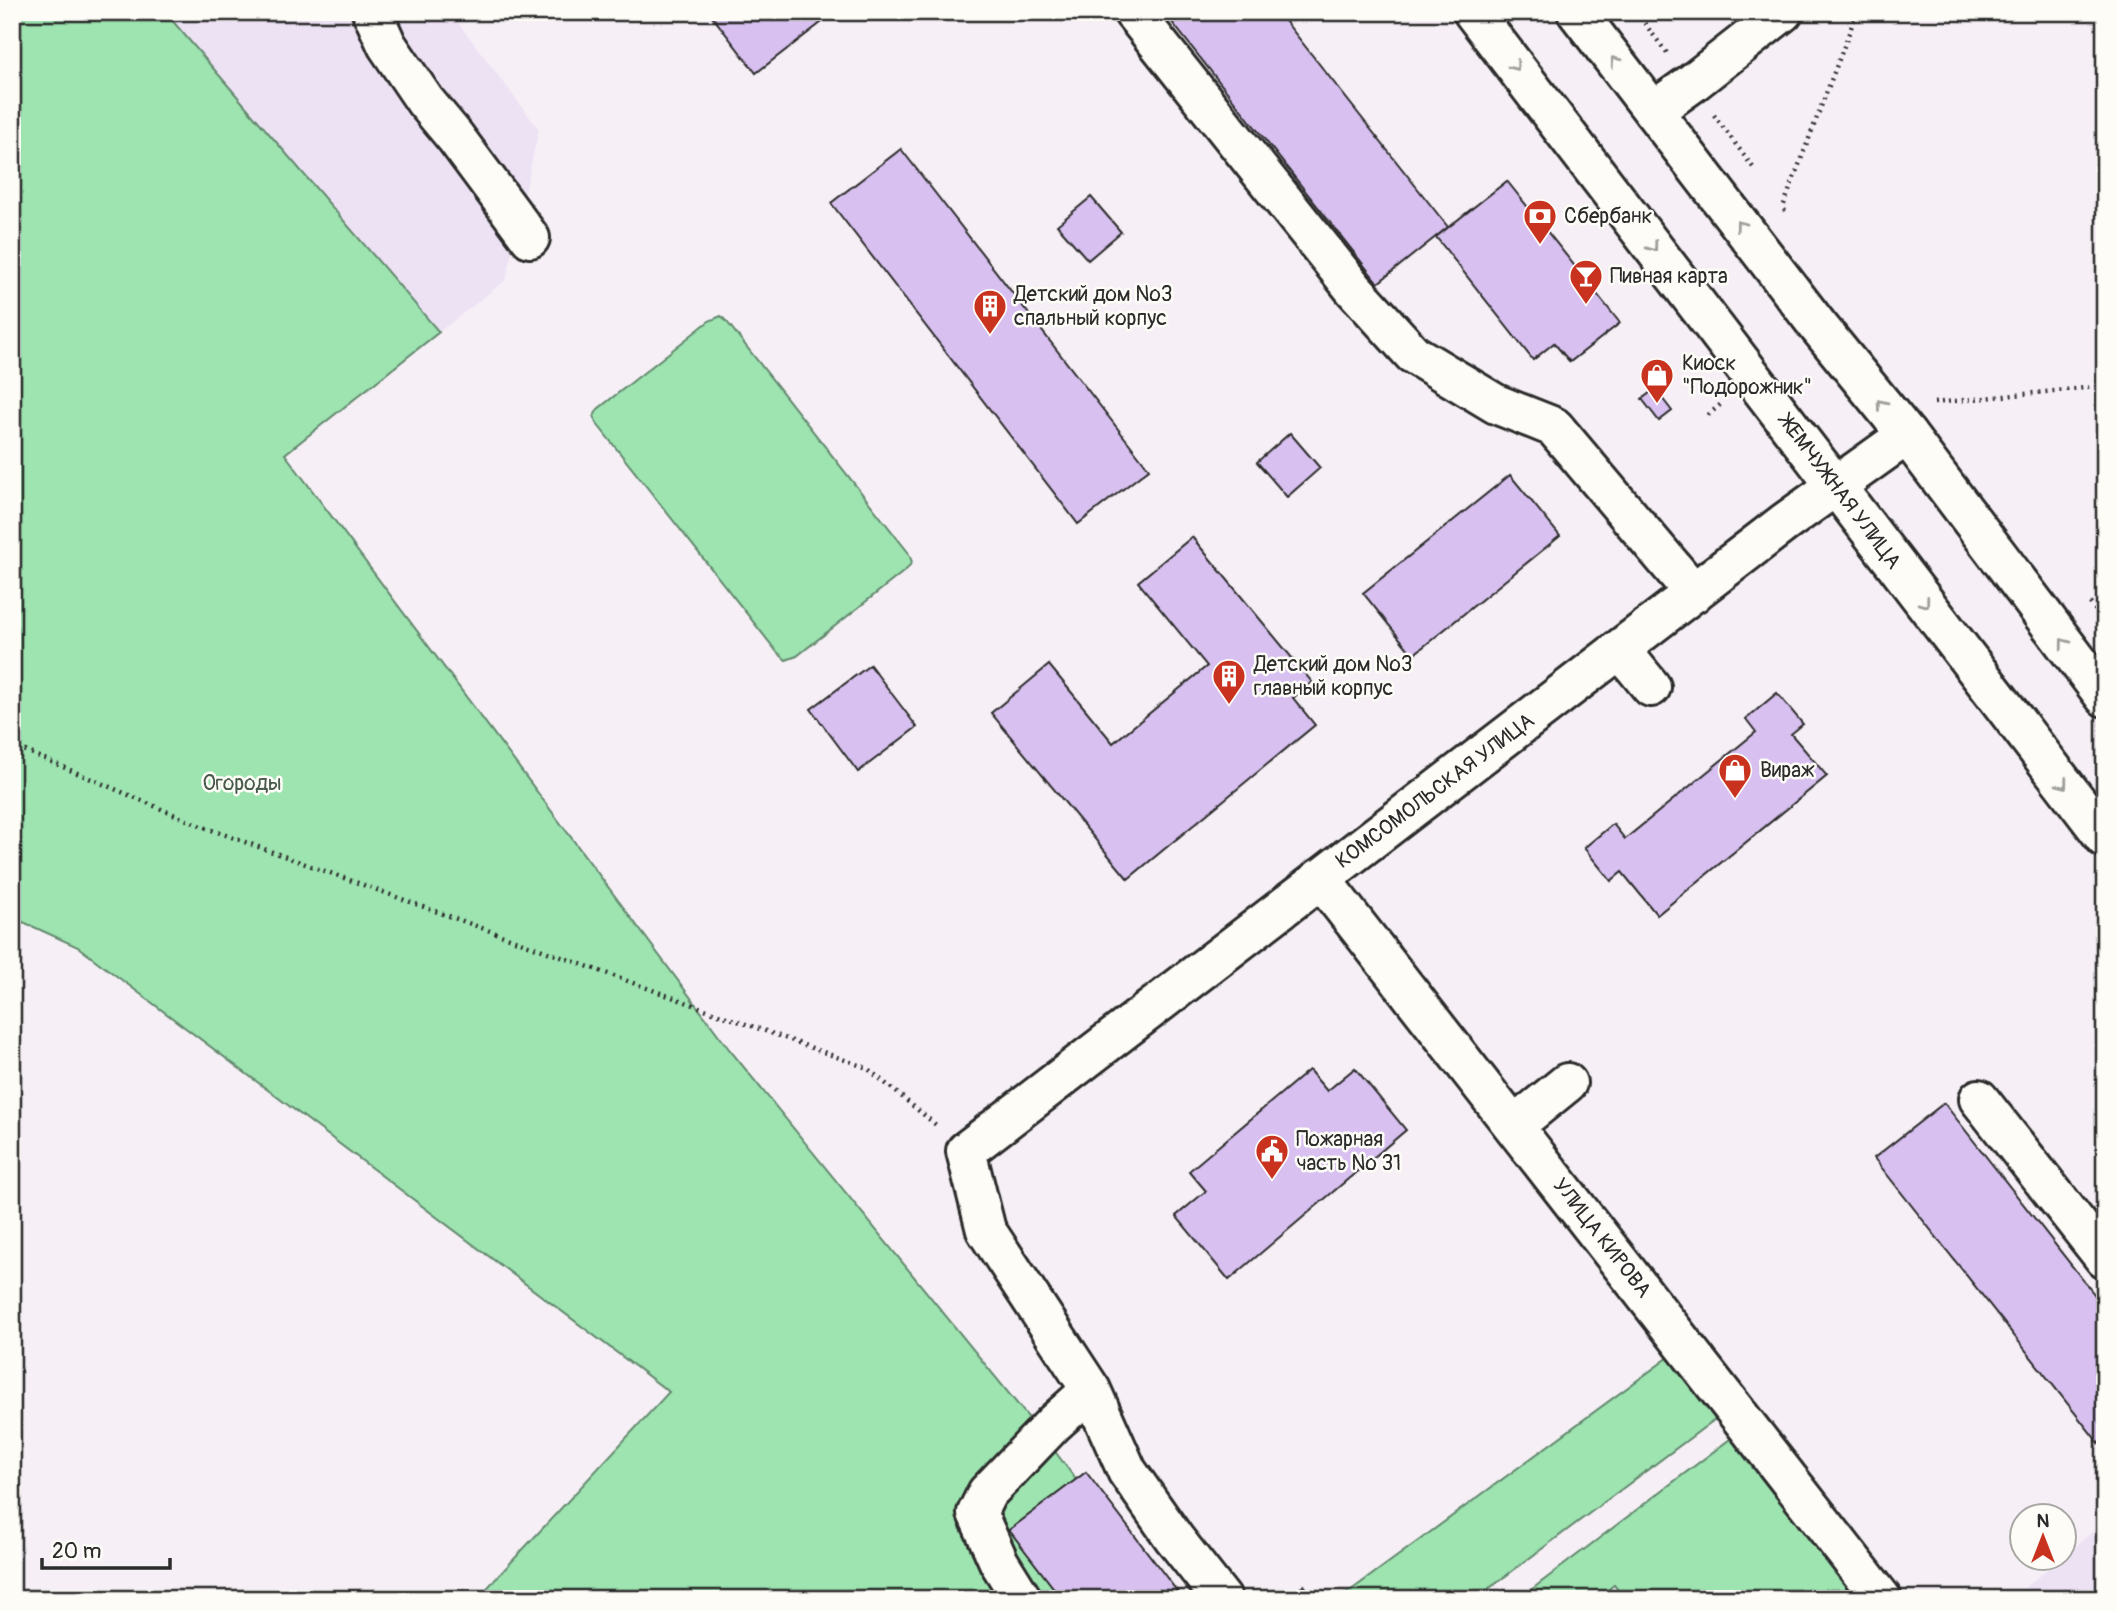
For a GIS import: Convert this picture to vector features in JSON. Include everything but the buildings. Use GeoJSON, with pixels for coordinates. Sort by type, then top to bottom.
{"type":"FeatureCollection","features":[{"type":"Feature","properties":{"kind":"street"},"geometry":{"type":"LineString","coordinates":[[372,12],[387,45],[425,101],[530,238]]}},
{"type":"Feature","properties":{"kind":"street"},"geometry":{"type":"LineString","coordinates":[[1133,12],[1354,289],[1413,354],[1496,404],[1553,428],[1694,593]]}},
{"type":"Feature","properties":{"kind":"street","name":"ЖЕМЧУЖНАЯ УЛИЦА"},"geometry":{"type":"LineString","coordinates":[[1473,12],[2105,838]]}},
{"type":"Feature","properties":{"kind":"street"},"geometry":{"type":"LineString","coordinates":[[1577,12],[1818,326],[1907,435],[2105,697]]}},
{"type":"Feature","properties":{"kind":"street"},"geometry":{"type":"LineString","coordinates":[[1653,111],[1783,12]]}},
{"type":"Feature","properties":{"kind":"street","name":"КОМСОМОЛЬСКАЯ УЛИЦА"},"geometry":{"type":"LineString","coordinates":[[966,1151],[1784,523],[1907,435]]}},
{"type":"Feature","properties":{"kind":"street"},"geometry":{"type":"LineString","coordinates":[[1621,650],[1651,687]]}},
{"type":"Feature","properties":{"kind":"street","name":"УЛИЦА КИРОВА"},"geometry":{"type":"LineString","coordinates":[[1320,878],[1882,1599]]}},
{"type":"Feature","properties":{"kind":"street"},"geometry":{"type":"LineString","coordinates":[[1514,1126],[1567,1083]]}},
{"type":"Feature","properties":{"kind":"street"},"geometry":{"type":"LineString","coordinates":[[1979,1099],[2105,1259]]}},
{"type":"Feature","properties":{"kind":"street"},"geometry":{"type":"LineString","coordinates":[[966,1151],[986,1230],[1091,1390],[1127,1471],[1174,1538],[1222,1599]]}},
{"type":"Feature","properties":{"kind":"street"},"geometry":{"type":"LineString","coordinates":[[1022,1599],[999,1562],[977,1513],[987,1493],[1054,1423],[1091,1390]]}},
{"type":"Feature","properties":{"kind":"path"},"geometry":{"type":"LineString","coordinates":[[1790,217],[1783,207],[1857,12]]}},
{"type":"Feature","properties":{"kind":"path"},"geometry":{"type":"LineString","coordinates":[[1927,394],[1935,404],[2105,386]]}},
{"type":"Feature","properties":{"kind":"path"},"geometry":{"type":"LineString","coordinates":[[12,745],[201,825],[867,1068],[966,1151]]}},
{"type":"Feature","properties":{"kind":"shaded area"},"geometry":{"type":"Polygon","coordinates":[[[165,12],[450,12],[539,129],[506,280],[439,332],[165,12]]]}},
{"type":"Feature","properties":{"kind":"shaded area"},"geometry":{"type":"Polygon","coordinates":[[[2105,1521],[2105,1599],[2035,1599],[2025,1587],[2044,1572],[2078,1572],[2078,1544],[2105,1521]]]}},
{"type":"Feature","properties":{"kind":"green space","name":"Огороды"},"geometry":{"type":"Polygon","coordinates":[[[12,12],[165,12],[439,332],[285,454],[729,1049],[1045,1438],[1165,1599],[477,1599],[669,1392],[78,947],[12,917],[12,12]]]}},
{"type":"Feature","properties":{"kind":"green space"},"geometry":{"type":"Polygon","coordinates":[[[721,316],[908,552],[912,562],[907,569],[797,656],[786,660],[597,424],[594,416],[598,409],[709,321],[721,316]]]}},
{"type":"Feature","properties":{"kind":"green space"},"geometry":{"type":"Polygon","coordinates":[[[1676,1352],[1722,1414],[1475,1599],[1339,1599],[1676,1352]]]}},
{"type":"Feature","properties":{"kind":"green space"},"geometry":{"type":"Polygon","coordinates":[[[1738,1433],[1867,1599],[1738,1599],[1736,1596],[1732,1599],[1625,1599],[1614,1585],[1596,1599],[1519,1599],[1738,1433]]]}},
{"type":"Feature","properties":{"kind":"place","name":"Сбербанк"},"geometry":{"type":"Point","coordinates":[1540,246]}},
{"type":"Feature","properties":{"kind":"place","name":"Пивная карта"},"geometry":{"type":"Point","coordinates":[1586,306]}},
{"type":"Feature","properties":{"kind":"place","name":"Детский дом №3 спальный корпус"},"geometry":{"type":"Point","coordinates":[990,336]}},
{"type":"Feature","properties":{"kind":"place","name":"Киоск \"Подорожник\""},"geometry":{"type":"Point","coordinates":[1657,405]}},
{"type":"Feature","properties":{"kind":"place","name":"Детский дом №3 главный корпус"},"geometry":{"type":"Point","coordinates":[1229,706]}},
{"type":"Feature","properties":{"kind":"place","name":"Вираж"},"geometry":{"type":"Point","coordinates":[1735,800]}},
{"type":"Feature","properties":{"kind":"place","name":"Пожарная часть № 31"},"geometry":{"type":"Point","coordinates":[1272,1181]}}]}
